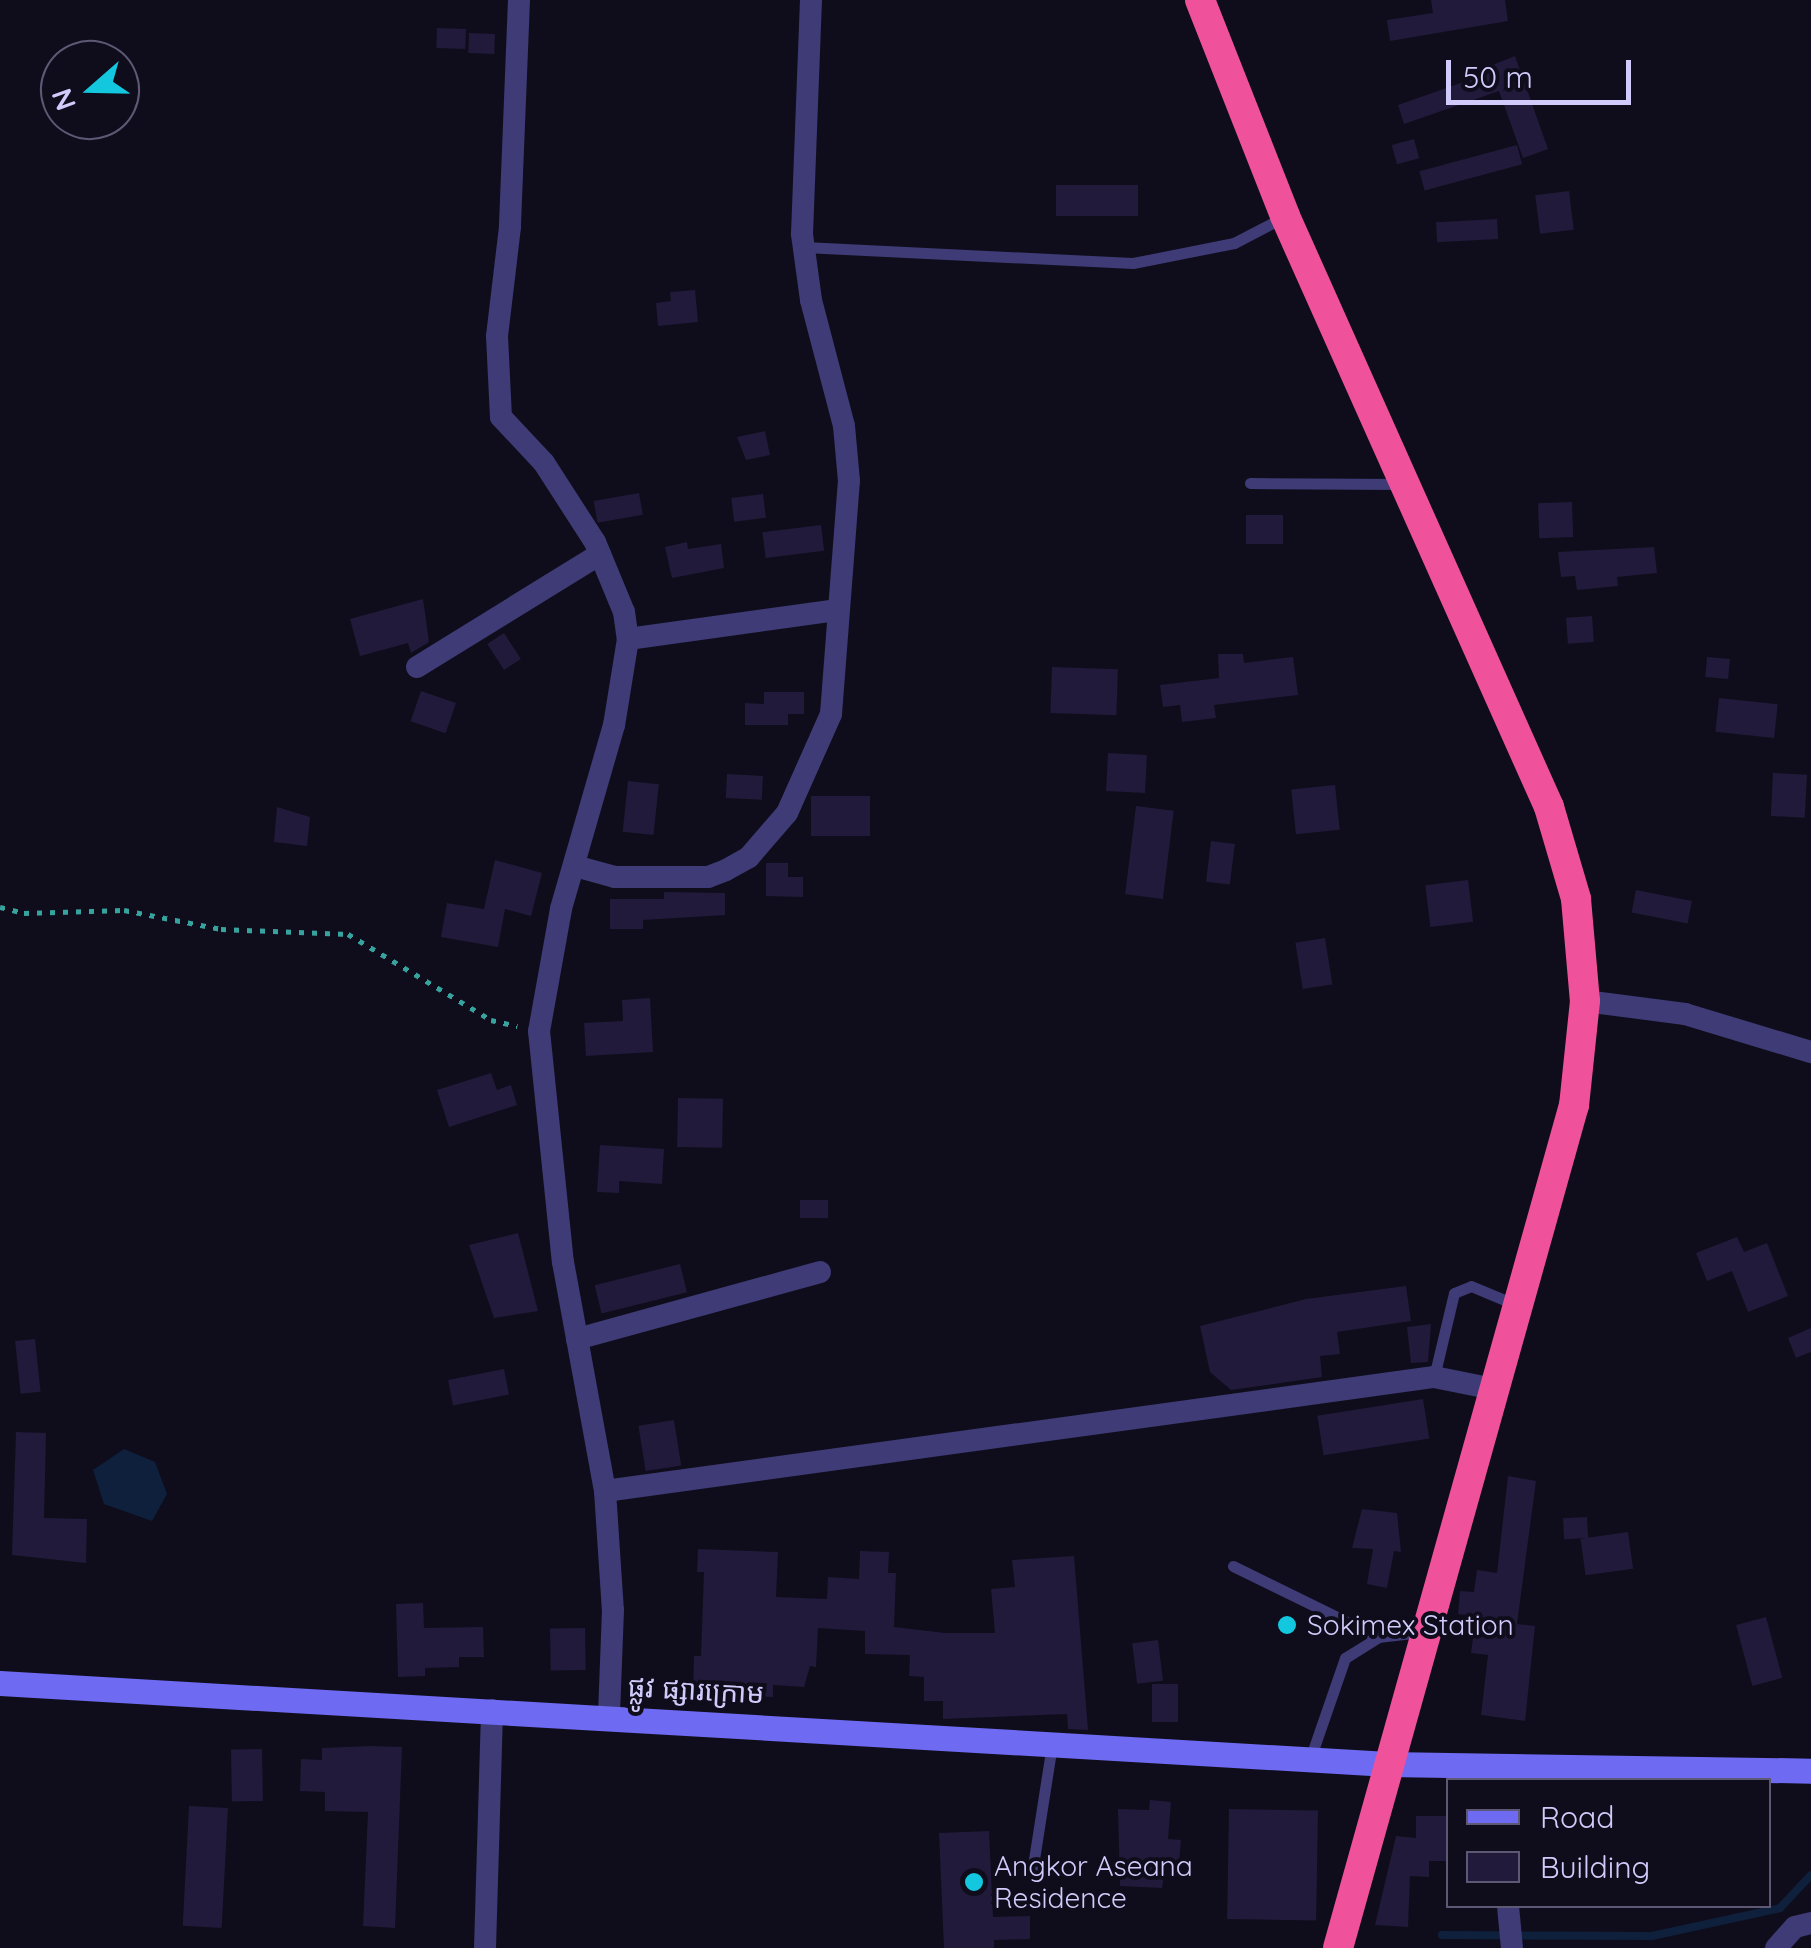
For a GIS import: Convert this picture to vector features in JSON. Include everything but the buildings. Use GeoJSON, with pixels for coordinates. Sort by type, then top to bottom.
{"type":"FeatureCollection","features":[{"type":"Feature","properties":{"kind":"highway"},"geometry":{"type":"LineString","coordinates":[[1200,0],[1286,216],[1402,484],[1550,806],[1576,898],[1585,1001],[1574,1105],[1338,1948]]}},
{"type":"Feature","properties":{"kind":"main road","name":"ផ្លូវ ផ្សារក្រោម"},"geometry":{"type":"LineString","coordinates":[[0,1683],[1052,1741],[1499,1773],[1811,1771]]}},
{"type":"Feature","properties":{"kind":"street"},"geometry":{"type":"LineString","coordinates":[[519,0],[510,228],[496,336],[501,416],[544,463],[600,554],[624,612],[628,639],[614,725],[557,927],[539,1031],[576,1340],[597,1421],[605,1492],[612,1610],[609,1715]]}},
{"type":"Feature","properties":{"kind":"street"},"geometry":{"type":"LineString","coordinates":[[576,866],[615,877],[708,877],[749,856],[787,813],[820,749],[831,714],[850,481],[844,426],[804,247],[811,0]]}},
{"type":"Feature","properties":{"kind":"street"},"geometry":{"type":"LineString","coordinates":[[417,667],[600,554]]}},
{"type":"Feature","properties":{"kind":"street"},"geometry":{"type":"LineString","coordinates":[[628,639],[838,610]]}},
{"type":"Feature","properties":{"kind":"street"},"geometry":{"type":"LineString","coordinates":[[1585,1001],[1685,1014],[1811,1052]]}},
{"type":"Feature","properties":{"kind":"street"},"geometry":{"type":"LineString","coordinates":[[576,1340],[820,1272]]}},
{"type":"Feature","properties":{"kind":"street"},"geometry":{"type":"LineString","coordinates":[[605,1492],[1434,1377],[1494,1390]]}},
{"type":"Feature","properties":{"kind":"street"},"geometry":{"type":"LineString","coordinates":[[485,1948],[492,1710]]}},
{"type":"Feature","properties":{"kind":"street"},"geometry":{"type":"LineString","coordinates":[[1776,1948],[1795,1927],[1811,1923]]}},
{"type":"Feature","properties":{"kind":"lane"},"geometry":{"type":"LineString","coordinates":[[804,247],[1133,262],[1234,242],[1286,216]]}},
{"type":"Feature","properties":{"kind":"lane"},"geometry":{"type":"LineString","coordinates":[[1250,484],[1402,484]]}},
{"type":"Feature","properties":{"kind":"lane"},"geometry":{"type":"LineString","coordinates":[[1434,1377],[1454,1293],[1471,1286],[1518,1306]]}},
{"type":"Feature","properties":{"kind":"lane"},"geometry":{"type":"LineString","coordinates":[[1233,1566],[1378,1637]]}},
{"type":"Feature","properties":{"kind":"lane"},"geometry":{"type":"LineString","coordinates":[[1310,1759],[1333,1678],[1345,1658],[1378,1637],[1427,1632]]}},
{"type":"Feature","properties":{"kind":"lane"},"geometry":{"type":"LineString","coordinates":[[1032,1872],[1052,1741]]}},
{"type":"Feature","properties":{"kind":"path"},"geometry":{"type":"LineString","coordinates":[[0,907],[24,913],[124,910],[221,929],[348,934],[491,1020],[539,1031]]}},
{"type":"Feature","properties":{"kind":"water"},"geometry":{"type":"Polygon","coordinates":[[[124,1449],[155,1462],[167,1494],[152,1521],[104,1504],[93,1470],[124,1449]]]}},
{"type":"Feature","properties":{"kind":"waterway"},"geometry":{"type":"LineString","coordinates":[[1442,1935],[1652,1936],[1780,1908],[1811,1875]]}},
{"type":"Feature","properties":{"kind":"place","name":"Sokimex Station"},"geometry":{"type":"Point","coordinates":[1287,1625]}},
{"type":"Feature","properties":{"kind":"place","name":"Angkor Aseana Residence"},"geometry":{"type":"Point","coordinates":[974,1882]}}]}
